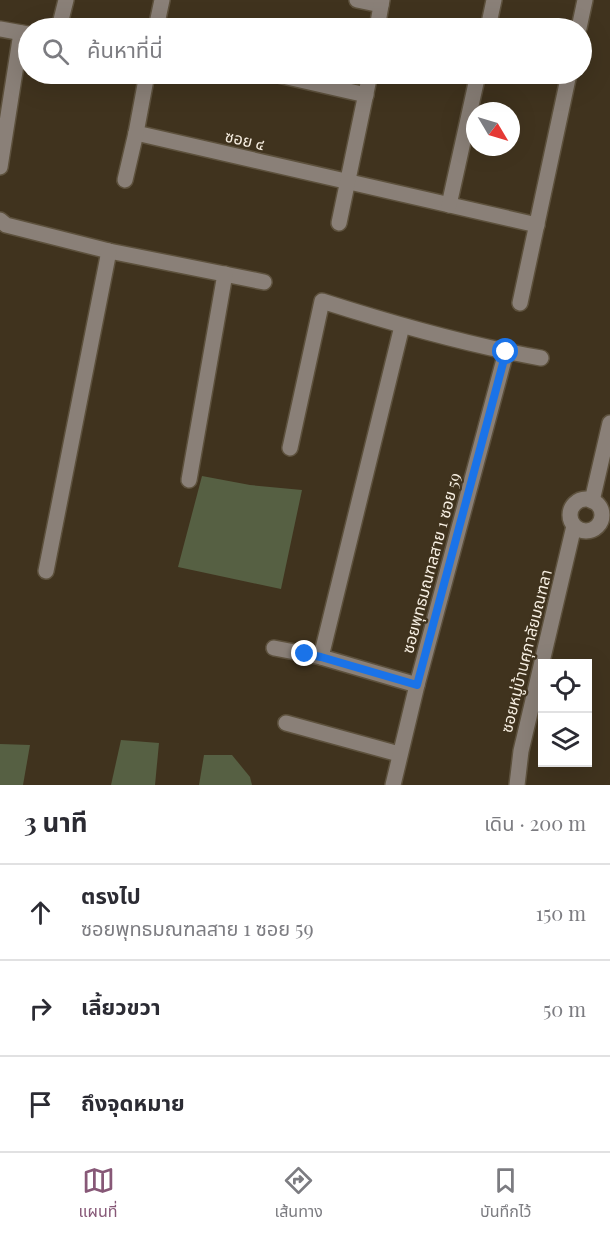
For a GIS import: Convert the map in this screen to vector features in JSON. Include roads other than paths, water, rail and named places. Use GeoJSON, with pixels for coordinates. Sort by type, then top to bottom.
{"type":"FeatureCollection","features":[{"type":"Feature","properties":{"kind":"street"},"geometry":{"type":"LineString","coordinates":[[62,18],[66,0]]}},
{"type":"Feature","properties":{"kind":"street"},"geometry":{"type":"LineString","coordinates":[[158,18],[162,0]]}},
{"type":"Feature","properties":{"kind":"street"},"geometry":{"type":"LineString","coordinates":[[357,0],[381,3],[379,18]]}},
{"type":"Feature","properties":{"kind":"street"},"geometry":{"type":"LineString","coordinates":[[490,18],[494,0]]}},
{"type":"Feature","properties":{"kind":"street"},"geometry":{"type":"LineString","coordinates":[[581,18],[585,0]]}},
{"type":"Feature","properties":{"kind":"street"},"geometry":{"type":"LineString","coordinates":[[0,29],[18,33]]}},
{"type":"Feature","properties":{"kind":"street"},"geometry":{"type":"LineString","coordinates":[[0,168],[18,72]]}},
{"type":"Feature","properties":{"kind":"street"},"geometry":{"type":"LineString","coordinates":[[124,180],[145,84]]}},
{"type":"Feature","properties":{"kind":"street"},"geometry":{"type":"LineString","coordinates":[[318,84],[366,95]]}},
{"type":"Feature","properties":{"kind":"street"},"geometry":{"type":"LineString","coordinates":[[339,223],[368,84]]}},
{"type":"Feature","properties":{"kind":"street"},"geometry":{"type":"LineString","coordinates":[[449,205],[476,84]]}},
{"type":"Feature","properties":{"kind":"street"},"geometry":{"type":"LineString","coordinates":[[520,303],[567,84]]}},
{"type":"Feature","properties":{"kind":"street","name":"ซอย ๔"},"geometry":{"type":"LineString","coordinates":[[136,133],[537,225]]}},
{"type":"Feature","properties":{"kind":"street"},"geometry":{"type":"LineString","coordinates":[[0,220],[6,225],[109,251],[264,282]]}},
{"type":"Feature","properties":{"kind":"street"},"geometry":{"type":"LineString","coordinates":[[46,571],[109,251]]}},
{"type":"Feature","properties":{"kind":"street"},"geometry":{"type":"LineString","coordinates":[[189,480],[225,274]]}},
{"type":"Feature","properties":{"kind":"street"},"geometry":{"type":"LineString","coordinates":[[290,448],[322,301],[402,326],[506,352],[541,358]]}},
{"type":"Feature","properties":{"kind":"street"},"geometry":{"type":"LineString","coordinates":[[321,657],[402,326]]}},
{"type":"Feature","properties":{"kind":"street","name":"ซอยพุทธมณฑลสาย 1 ซอย 59"},"geometry":{"type":"LineString","coordinates":[[393,785],[417,685],[506,352]]}},
{"type":"Feature","properties":{"kind":"street"},"geometry":{"type":"LineString","coordinates":[[574,526],[588,531],[605,522],[601,517],[599,507],[592,501],[610,423]]}},
{"type":"Feature","properties":{"kind":"street","name":"ซอยหมู่บ้านศุภาลัยมณฑลา"},"geometry":{"type":"LineString","coordinates":[[516,785],[521,751],[574,526],[570,511],[581,500],[592,501]]}},
{"type":"Feature","properties":{"kind":"street"},"geometry":{"type":"LineString","coordinates":[[274,648],[321,657],[417,685]]}},
{"type":"Feature","properties":{"kind":"street"},"geometry":{"type":"LineString","coordinates":[[286,723],[399,754]]}}]}
